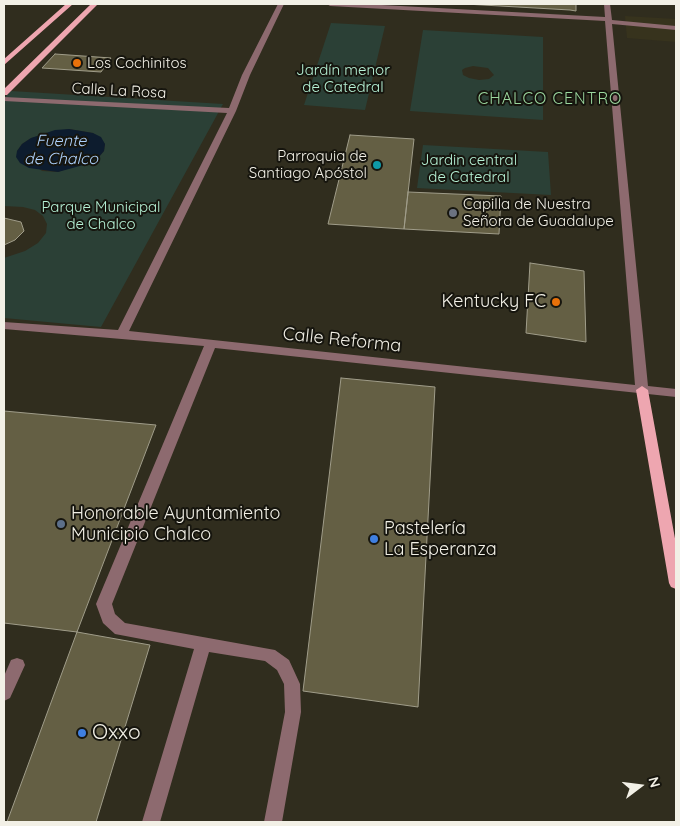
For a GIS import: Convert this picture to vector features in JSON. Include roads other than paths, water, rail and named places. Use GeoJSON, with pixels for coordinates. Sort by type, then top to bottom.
{"type":"FeatureCollection","features":[{"type":"Feature","properties":{"kind":"main road"},"geometry":{"type":"LineString","coordinates":[[4,63],[70,4]]}},
{"type":"Feature","properties":{"kind":"main road"},"geometry":{"type":"LineString","coordinates":[[4,93],[95,4]]}},
{"type":"Feature","properties":{"kind":"main road"},"geometry":{"type":"LineString","coordinates":[[642,390],[676,583]]}},
{"type":"Feature","properties":{"kind":"street"},"geometry":{"type":"LineString","coordinates":[[122,334],[234,106],[257,52],[281,4]]}},
{"type":"Feature","properties":{"kind":"street"},"geometry":{"type":"LineString","coordinates":[[330,4],[609,21],[676,28]]}},
{"type":"Feature","properties":{"kind":"street"},"geometry":{"type":"LineString","coordinates":[[607,4],[642,390]]}},
{"type":"Feature","properties":{"kind":"street","name":"Calle La Rosa"},"geometry":{"type":"LineString","coordinates":[[4,99],[234,106]]}},
{"type":"Feature","properties":{"kind":"street","name":"Calle Reforma"},"geometry":{"type":"LineString","coordinates":[[4,325],[122,334],[676,393]]}},
{"type":"Feature","properties":{"kind":"street"},"geometry":{"type":"LineString","coordinates":[[211,344],[104,604],[108,618],[121,629],[269,656],[283,665],[292,684],[293,712],[274,822]]}},
{"type":"Feature","properties":{"kind":"street"},"geometry":{"type":"LineString","coordinates":[[151,822],[204,644]]}},
{"type":"Feature","properties":{"kind":"street"},"geometry":{"type":"LineString","coordinates":[[4,693],[17,664]]}},
{"type":"Feature","properties":{"kind":"water","name":"Fuente de Chalco"},"geometry":{"type":"Polygon","coordinates":[[[69,129],[93,133],[101,137],[105,144],[104,151],[98,158],[87,164],[58,172],[29,168],[20,163],[16,157],[17,151],[22,144],[31,138],[55,130],[69,129]]]}},
{"type":"Feature","properties":{"kind":"place","name":"Los Cochinitos"},"geometry":{"type":"Point","coordinates":[77,63]}},
{"type":"Feature","properties":{"kind":"place","name":"Parroquia de Santiago Apóstol"},"geometry":{"type":"Point","coordinates":[377,165]}},
{"type":"Feature","properties":{"kind":"place","name":"Capilla de Nuestra Señora de Guadalupe"},"geometry":{"type":"Point","coordinates":[453,213]}},
{"type":"Feature","properties":{"kind":"place","name":"Kentucky FC"},"geometry":{"type":"Point","coordinates":[556,302]}},
{"type":"Feature","properties":{"kind":"place","name":"Honorable Ayuntamiento Municipio Chalco"},"geometry":{"type":"Point","coordinates":[61,524]}},
{"type":"Feature","properties":{"kind":"place","name":"Pastelería La Esperanza"},"geometry":{"type":"Point","coordinates":[374,539]}},
{"type":"Feature","properties":{"kind":"place","name":"Oxxo"},"geometry":{"type":"Point","coordinates":[82,733]}},
{"type":"Feature","properties":{"kind":"district","name":"CHALCO CENTRO"},"geometry":{"type":"Point","coordinates":[550,99]}},
{"type":"Feature","properties":{"kind":"park label","name":"Jardín menor de Catedral"},"geometry":{"type":"Point","coordinates":[343,78]}},
{"type":"Feature","properties":{"kind":"park label","name":"Jardin central de Catedral"},"geometry":{"type":"Point","coordinates":[469,168]}},
{"type":"Feature","properties":{"kind":"park label","name":"Parque Municipal de Chalco"},"geometry":{"type":"Point","coordinates":[101,216]}}]}
